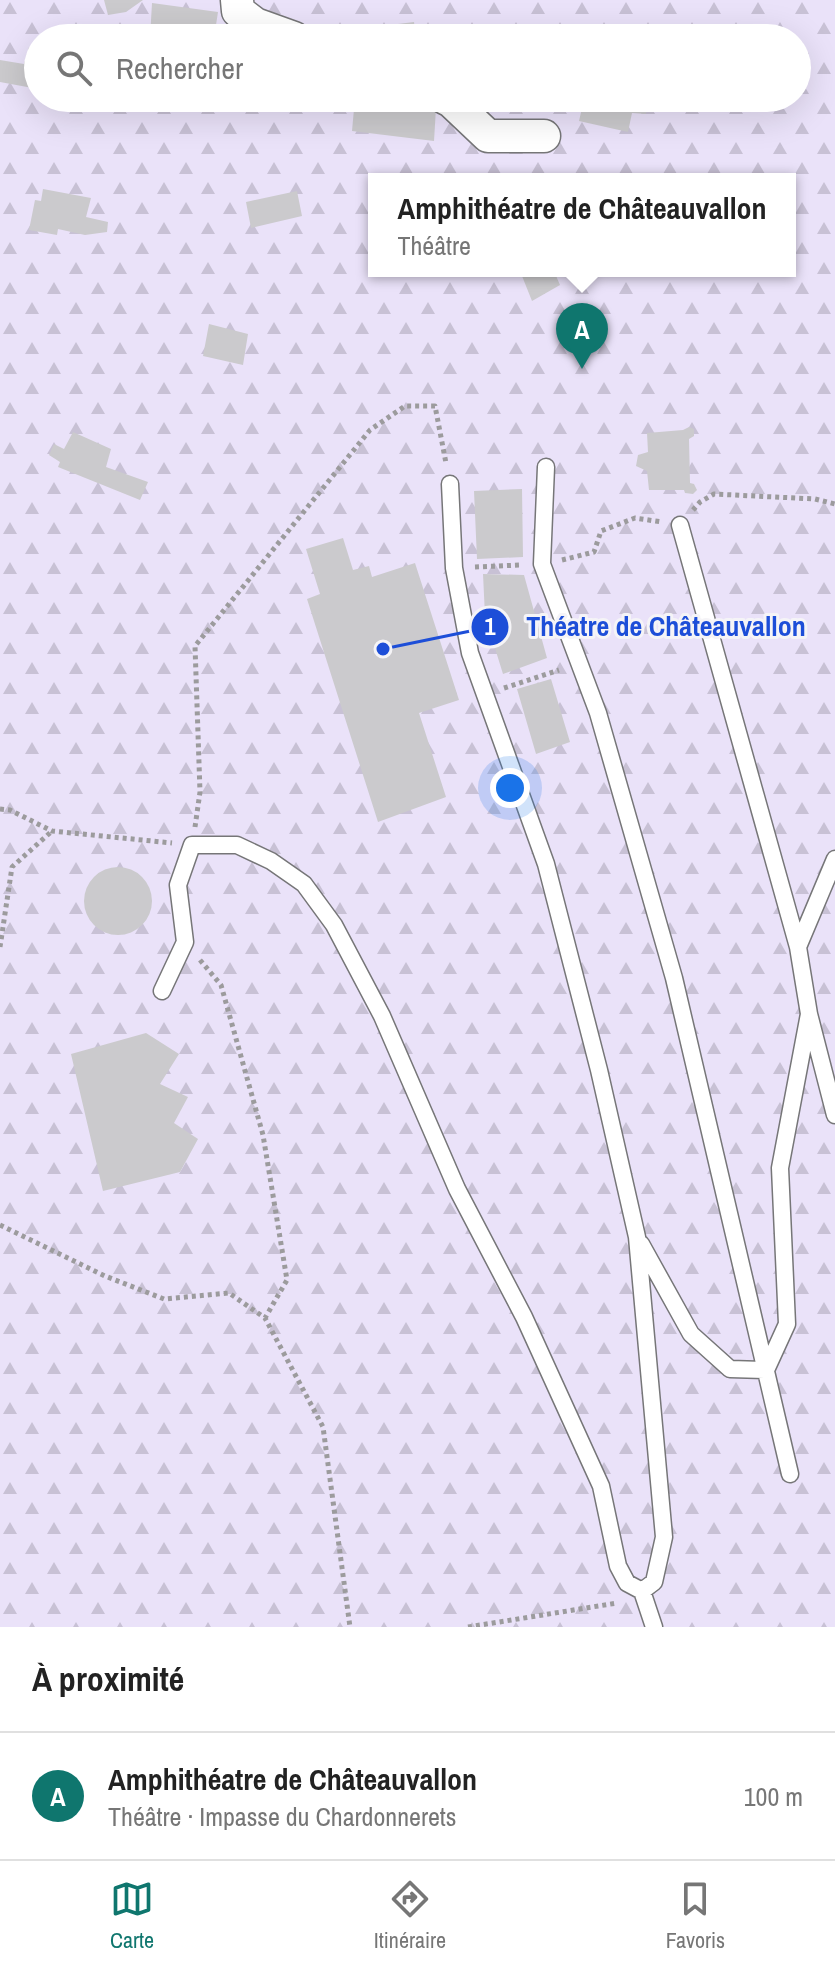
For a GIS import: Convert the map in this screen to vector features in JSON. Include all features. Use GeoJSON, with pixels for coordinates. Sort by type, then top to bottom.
{"type":"FeatureCollection","features":[{"type":"Feature","properties":{"kind":"street"},"geometry":{"type":"LineString","coordinates":[[237,0],[238,11],[255,24]]}},
{"type":"Feature","properties":{"kind":"street"},"geometry":{"type":"LineString","coordinates":[[463,112],[488,136],[544,136]]}},
{"type":"Feature","properties":{"kind":"lane"},"geometry":{"type":"LineString","coordinates":[[546,467],[542,564],[598,713],[674,978],[790,1474]]}},
{"type":"Feature","properties":{"kind":"lane"},"geometry":{"type":"LineString","coordinates":[[450,484],[454,568],[470,653],[546,864],[599,1070],[637,1237],[664,1537],[654,1582],[642,1591]]}},
{"type":"Feature","properties":{"kind":"lane"},"geometry":{"type":"LineString","coordinates":[[680,525],[798,947],[809,1014],[835,1115]]}},
{"type":"Feature","properties":{"kind":"lane"},"geometry":{"type":"LineString","coordinates":[[162,991],[185,942],[178,885],[192,845],[237,845],[271,861],[304,884],[334,925],[382,1016],[457,1189],[524,1317],[601,1486],[618,1566],[627,1583],[642,1591],[654,1627]]}},
{"type":"Feature","properties":{"kind":"lane"},"geometry":{"type":"LineString","coordinates":[[798,947],[835,859]]}},
{"type":"Feature","properties":{"kind":"lane"},"geometry":{"type":"LineString","coordinates":[[766,1370],[787,1324],[780,1168],[809,1014]]}},
{"type":"Feature","properties":{"kind":"lane"},"geometry":{"type":"LineString","coordinates":[[637,1237],[691,1334],[730,1369],[766,1370]]}},
{"type":"Feature","properties":{"kind":"path"},"geometry":{"type":"LineString","coordinates":[[0,809],[10,810],[52,831],[192,845],[200,792],[195,646],[370,430],[405,406],[435,406],[450,484]]}},
{"type":"Feature","properties":{"kind":"path"},"geometry":{"type":"LineString","coordinates":[[454,568],[542,564]]}},
{"type":"Feature","properties":{"kind":"path"},"geometry":{"type":"LineString","coordinates":[[484,694],[579,664]]}},
{"type":"Feature","properties":{"kind":"path"},"geometry":{"type":"LineString","coordinates":[[0,947],[12,867],[52,831]]}},
{"type":"Feature","properties":{"kind":"path"},"geometry":{"type":"LineString","coordinates":[[185,942],[221,985],[263,1135],[287,1280],[265,1318]]}},
{"type":"Feature","properties":{"kind":"path"},"geometry":{"type":"LineString","coordinates":[[0,1225],[105,1276],[164,1299],[229,1293],[265,1318],[323,1427],[350,1627]]}},
{"type":"Feature","properties":{"kind":"path"},"geometry":{"type":"LineString","coordinates":[[468,1627],[627,1602],[642,1591]]}},
{"type":"Feature","properties":{"kind":"green space"},"geometry":{"type":"Polygon","coordinates":[[[0,0],[835,0],[835,1627],[0,1627],[0,0]]]}},
{"type":"Feature","properties":{"kind":"building"},"geometry":{"type":"Polygon","coordinates":[[[104,0],[143,0],[126,12],[108,15],[104,0]]]}},
{"type":"Feature","properties":{"kind":"building"},"geometry":{"type":"Polygon","coordinates":[[[152,3],[218,12],[216,24],[151,24],[152,3]]]}},
{"type":"Feature","properties":{"kind":"building"},"geometry":{"type":"Polygon","coordinates":[[[0,60],[24,64],[24,86],[0,82],[0,60]]]}},
{"type":"Feature","properties":{"kind":"building"},"geometry":{"type":"Polygon","coordinates":[[[354,112],[436,112],[434,141],[352,131],[354,112]]]}},
{"type":"Feature","properties":{"kind":"building"},"geometry":{"type":"Polygon","coordinates":[[[581,112],[646,112],[632,113],[628,132],[579,121],[581,112]]]}},
{"type":"Feature","properties":{"kind":"building"},"geometry":{"type":"Polygon","coordinates":[[[43,189],[91,198],[86,217],[108,222],[107,232],[85,235],[58,229],[57,235],[29,230],[35,200],[41,201],[43,189]]]}},
{"type":"Feature","properties":{"kind":"building"},"geometry":{"type":"Polygon","coordinates":[[[297,191],[302,216],[251,228],[246,202],[297,191]]]}},
{"type":"Feature","properties":{"kind":"building"},"geometry":{"type":"Polygon","coordinates":[[[522,277],[557,277],[560,285],[532,301],[522,277]]]}},
{"type":"Feature","properties":{"kind":"building"},"geometry":{"type":"Polygon","coordinates":[[[209,324],[248,334],[243,365],[203,356],[209,324]]]}},
{"type":"Feature","properties":{"kind":"building"},"geometry":{"type":"Polygon","coordinates":[[[689,427],[694,429],[694,436],[689,439],[690,483],[697,490],[693,494],[684,490],[649,490],[647,471],[636,466],[638,455],[648,452],[647,433],[689,427]]]}},
{"type":"Feature","properties":{"kind":"building"},"geometry":{"type":"Polygon","coordinates":[[[73,432],[111,449],[106,467],[148,482],[140,500],[58,467],[60,462],[49,455],[54,444],[64,449],[73,432]]]}},
{"type":"Feature","properties":{"kind":"building"},"geometry":{"type":"Polygon","coordinates":[[[522,489],[523,557],[477,559],[474,491],[522,489]]]}},
{"type":"Feature","properties":{"kind":"building"},"geometry":{"type":"Polygon","coordinates":[[[343,538],[353,570],[369,566],[372,577],[415,563],[459,700],[419,713],[446,797],[378,822],[307,599],[320,594],[306,549],[343,538]]]}},
{"type":"Feature","properties":{"kind":"building"},"geometry":{"type":"Polygon","coordinates":[[[483,574],[524,575],[547,658],[503,674],[485,616],[483,574]]]}},
{"type":"Feature","properties":{"kind":"building"},"geometry":{"type":"Polygon","coordinates":[[[551,679],[570,742],[536,754],[517,689],[551,679]]]}},
{"type":"Feature","properties":{"kind":"building"},"geometry":{"type":"Polygon","coordinates":[[[111,867],[125,867],[137,872],[147,882],[152,901],[147,920],[137,930],[125,935],[111,935],[99,930],[89,920],[84,908],[84,894],[89,882],[99,872],[111,867]]]}},
{"type":"Feature","properties":{"kind":"building"},"geometry":{"type":"Polygon","coordinates":[[[146,1033],[179,1054],[160,1084],[188,1097],[174,1123],[198,1139],[180,1172],[103,1191],[71,1054],[146,1033]]]}},
{"type":"Feature","properties":{"kind":"place","name":"Amphithéatre de Châteauvallon"},"geometry":{"type":"Point","coordinates":[582,369]}},
{"type":"Feature","properties":{"kind":"place","name":"Théatre de Châteauvallon"},"geometry":{"type":"Point","coordinates":[383,649]}}]}
